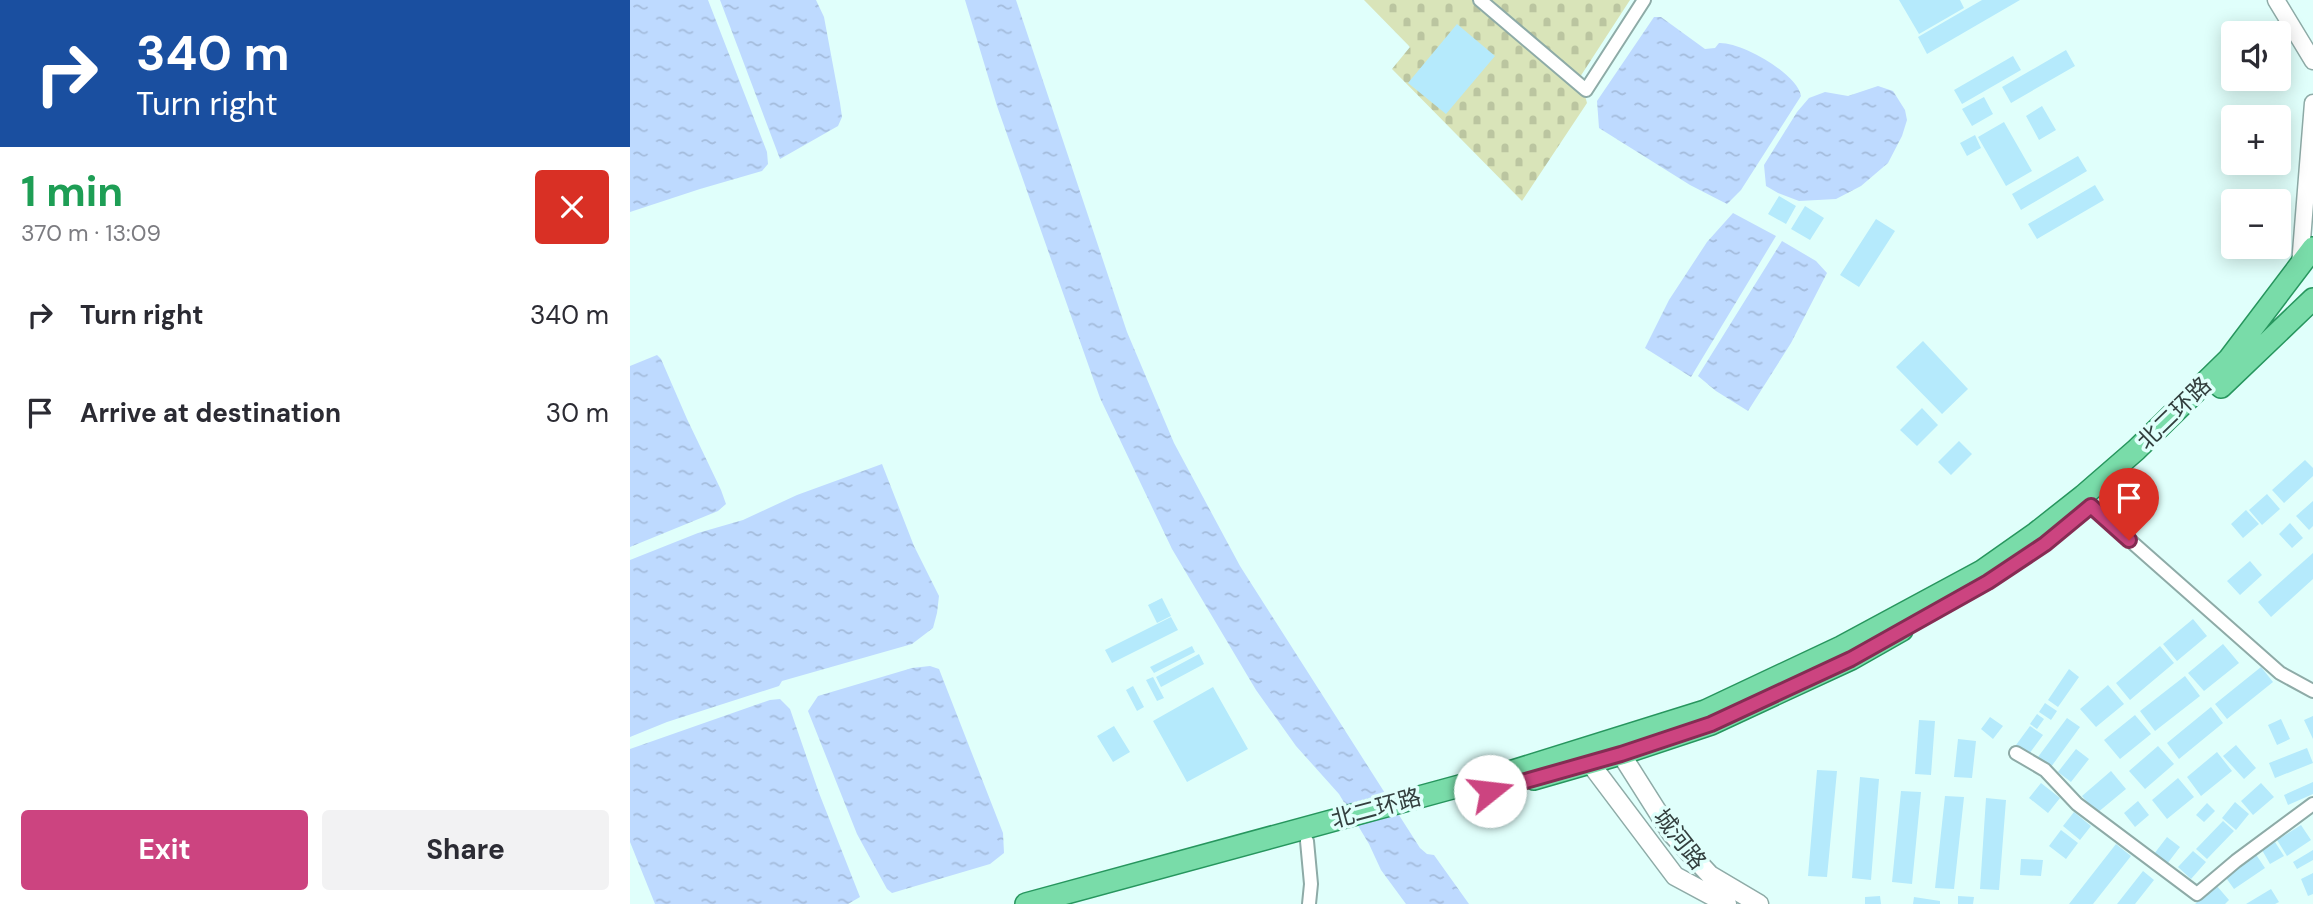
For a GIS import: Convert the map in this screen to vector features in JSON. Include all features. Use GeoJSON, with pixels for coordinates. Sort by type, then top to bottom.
{"type":"FeatureCollection","features":[{"type":"Feature","properties":{"kind":"main road","name":"北二环路"},"geometry":{"type":"LineString","coordinates":[[1411,806],[1500,775],[1705,711],[1842,647],[1982,571],[2036,533],[2136,450],[2229,359],[2313,248]]}},
{"type":"Feature","properties":{"kind":"main road","name":"北二环路"},"geometry":{"type":"LineString","coordinates":[[1026,904],[1621,754],[1711,724],[1851,659],[1988,582],[2045,544],[2145,462],[2313,299]]}},
{"type":"Feature","properties":{"kind":"main road","name":"城河路"},"geometry":{"type":"LineString","coordinates":[[1621,754],[1671,833],[1686,850],[1710,875],[1759,904]]}},
{"type":"Feature","properties":{"kind":"main road","name":"城河路"},"geometry":{"type":"LineString","coordinates":[[1590,763],[1675,876],[1727,904]]}},
{"type":"Feature","properties":{"kind":"main road","name":"北二环路"},"geometry":{"type":"LineString","coordinates":[[1080,904],[1307,841],[1328,828]]}},
{"type":"Feature","properties":{"kind":"street"},"geometry":{"type":"LineString","coordinates":[[1480,0],[1586,90],[1644,0]]}},
{"type":"Feature","properties":{"kind":"street"},"geometry":{"type":"LineString","coordinates":[[2276,0],[2313,61]]}},
{"type":"Feature","properties":{"kind":"street"},"geometry":{"type":"LineString","coordinates":[[2300,266],[2313,103]]}},
{"type":"Feature","properties":{"kind":"street"},"geometry":{"type":"LineString","coordinates":[[2091,506],[2280,673],[2313,691]]}},
{"type":"Feature","properties":{"kind":"street"},"geometry":{"type":"LineString","coordinates":[[2016,753],[2045,770],[2077,804],[2197,894],[2236,861],[2313,804]]}},
{"type":"Feature","properties":{"kind":"street"},"geometry":{"type":"LineString","coordinates":[[1307,841],[1311,884],[1309,904]]}},
{"type":"Feature","properties":{"kind":"green space"},"geometry":{"type":"Polygon","coordinates":[[[1364,0],[1630,0],[1580,77],[1587,103],[1522,201],[1392,69],[1410,47],[1364,0]]]}},
{"type":"Feature","properties":{"kind":"water"},"geometry":{"type":"Polygon","coordinates":[[[630,0],[708,0],[767,152],[768,164],[762,171],[630,212],[630,0]]]}},
{"type":"Feature","properties":{"kind":"water"},"geometry":{"type":"Polygon","coordinates":[[[720,0],[816,0],[824,17],[840,103],[842,117],[838,126],[780,159],[720,0]]]}},
{"type":"Feature","properties":{"kind":"water"},"geometry":{"type":"Polygon","coordinates":[[[965,0],[1016,0],[1127,332],[1174,443],[1240,566],[1420,848],[1427,854],[1434,855],[1469,904],[1406,904],[1381,870],[1339,794],[1296,746],[1256,690],[1172,549],[1100,398],[997,106],[965,0]]]}},
{"type":"Feature","properties":{"kind":"water"},"geometry":{"type":"Polygon","coordinates":[[[1654,17],[1661,17],[1705,49],[1715,48],[1719,43],[1754,53],[1790,78],[1801,96],[1741,190],[1727,204],[1690,185],[1599,128],[1597,101],[1654,17]]]}},
{"type":"Feature","properties":{"kind":"water"},"geometry":{"type":"Polygon","coordinates":[[[1878,86],[1893,91],[1905,110],[1907,120],[1888,163],[1861,186],[1836,199],[1799,201],[1766,186],[1764,165],[1797,112],[1809,98],[1825,92],[1848,96],[1878,86]]]}},
{"type":"Feature","properties":{"kind":"water"},"geometry":{"type":"Polygon","coordinates":[[[1733,213],[1776,236],[1691,377],[1645,348],[1669,300],[1707,242],[1733,213]]]}},
{"type":"Feature","properties":{"kind":"water"},"geometry":{"type":"Polygon","coordinates":[[[1782,241],[1816,261],[1827,273],[1791,343],[1748,411],[1698,376],[1782,241]]]}},
{"type":"Feature","properties":{"kind":"water"},"geometry":{"type":"Polygon","coordinates":[[[657,355],[726,504],[718,511],[630,547],[630,366],[657,355]]]}},
{"type":"Feature","properties":{"kind":"water"},"geometry":{"type":"Polygon","coordinates":[[[882,464],[914,546],[939,596],[933,628],[912,644],[782,681],[779,686],[667,722],[630,737],[630,560],[698,533],[743,520],[797,495],[882,464]]]}},
{"type":"Feature","properties":{"kind":"water"},"geometry":{"type":"Polygon","coordinates":[[[930,666],[939,669],[1003,833],[1004,853],[990,864],[892,893],[887,889],[857,834],[808,711],[818,696],[912,668],[930,666]]]}},
{"type":"Feature","properties":{"kind":"water"},"geometry":{"type":"Polygon","coordinates":[[[780,699],[790,709],[819,793],[860,897],[848,904],[655,904],[630,842],[630,749],[770,700],[780,699]]]}},
{"type":"Feature","properties":{"kind":"building"},"geometry":{"type":"Polygon","coordinates":[[[1899,0],[1960,0],[1964,8],[1919,34],[1899,0]]]}},
{"type":"Feature","properties":{"kind":"building"},"geometry":{"type":"Polygon","coordinates":[[[1982,0],[2020,0],[1927,54],[1918,37],[1982,0]]]}},
{"type":"Feature","properties":{"kind":"building"},"geometry":{"type":"Polygon","coordinates":[[[1457,24],[1495,56],[1446,114],[1408,83],[1457,24]]]}},
{"type":"Feature","properties":{"kind":"building"},"geometry":{"type":"Polygon","coordinates":[[[2066,50],[2075,66],[2011,103],[2002,87],[2066,50]]]}},
{"type":"Feature","properties":{"kind":"building"},"geometry":{"type":"Polygon","coordinates":[[[2013,56],[2021,70],[1962,104],[1954,90],[2013,56]]]}},
{"type":"Feature","properties":{"kind":"building"},"geometry":{"type":"Polygon","coordinates":[[[1984,97],[1993,114],[1972,126],[1962,109],[1984,97]]]}},
{"type":"Feature","properties":{"kind":"building"},"geometry":{"type":"Polygon","coordinates":[[[2042,106],[2056,130],[2039,140],[2026,116],[2042,106]]]}},
{"type":"Feature","properties":{"kind":"building"},"geometry":{"type":"Polygon","coordinates":[[[2004,122],[2032,171],[2006,186],[1978,137],[2004,122]]]}},
{"type":"Feature","properties":{"kind":"building"},"geometry":{"type":"Polygon","coordinates":[[[1975,135],[1981,148],[1967,156],[1960,143],[1975,135]]]}},
{"type":"Feature","properties":{"kind":"building"},"geometry":{"type":"Polygon","coordinates":[[[2078,156],[2087,171],[2021,210],[2012,194],[2078,156]]]}},
{"type":"Feature","properties":{"kind":"building"},"geometry":{"type":"Polygon","coordinates":[[[2095,185],[2104,200],[2037,239],[2028,224],[2095,185]]]}},
{"type":"Feature","properties":{"kind":"building"},"geometry":{"type":"Polygon","coordinates":[[[1779,196],[1796,206],[1786,224],[1768,214],[1779,196]]]}},
{"type":"Feature","properties":{"kind":"building"},"geometry":{"type":"Polygon","coordinates":[[[1805,206],[1824,218],[1810,240],[1791,229],[1805,206]]]}},
{"type":"Feature","properties":{"kind":"building"},"geometry":{"type":"Polygon","coordinates":[[[1876,219],[1895,231],[1859,287],[1840,275],[1876,219]]]}},
{"type":"Feature","properties":{"kind":"building"},"geometry":{"type":"Polygon","coordinates":[[[1923,341],[1968,389],[1942,414],[1896,367],[1923,341]]]}},
{"type":"Feature","properties":{"kind":"building"},"geometry":{"type":"Polygon","coordinates":[[[1922,408],[1938,425],[1917,446],[1900,430],[1922,408]]]}},
{"type":"Feature","properties":{"kind":"building"},"geometry":{"type":"Polygon","coordinates":[[[1959,441],[1972,454],[1951,475],[1938,462],[1959,441]]]}},
{"type":"Feature","properties":{"kind":"building"},"geometry":{"type":"Polygon","coordinates":[[[2305,460],[2313,468],[2313,476],[2284,503],[2272,490],[2305,460]]]}},
{"type":"Feature","properties":{"kind":"building"},"geometry":{"type":"Polygon","coordinates":[[[2267,494],[2280,509],[2262,525],[2249,510],[2267,494]]]}},
{"type":"Feature","properties":{"kind":"building"},"geometry":{"type":"Polygon","coordinates":[[[2313,501],[2313,526],[2309,530],[2296,516],[2313,501]]]}},
{"type":"Feature","properties":{"kind":"building"},"geometry":{"type":"Polygon","coordinates":[[[2246,510],[2259,524],[2243,538],[2231,524],[2246,510]]]}},
{"type":"Feature","properties":{"kind":"building"},"geometry":{"type":"Polygon","coordinates":[[[2290,523],[2303,538],[2292,548],[2279,534],[2290,523]]]}},
{"type":"Feature","properties":{"kind":"building"},"geometry":{"type":"Polygon","coordinates":[[[2313,553],[2313,579],[2271,617],[2258,602],[2313,553]]]}},
{"type":"Feature","properties":{"kind":"building"},"geometry":{"type":"Polygon","coordinates":[[[2250,561],[2262,575],[2240,595],[2227,581],[2250,561]]]}},
{"type":"Feature","properties":{"kind":"building"},"geometry":{"type":"Polygon","coordinates":[[[1162,598],[1171,616],[1157,623],[1148,605],[1162,598]]]}},
{"type":"Feature","properties":{"kind":"building"},"geometry":{"type":"Polygon","coordinates":[[[1171,617],[1178,630],[1112,663],[1105,650],[1171,617]]]}},
{"type":"Feature","properties":{"kind":"building"},"geometry":{"type":"Polygon","coordinates":[[[2193,619],[2207,636],[2177,661],[2163,644],[2193,619]]]}},
{"type":"Feature","properties":{"kind":"building"},"geometry":{"type":"Polygon","coordinates":[[[2223,644],[2239,663],[2204,691],[2188,673],[2223,644]]]}},
{"type":"Feature","properties":{"kind":"building"},"geometry":{"type":"Polygon","coordinates":[[[1192,646],[1195,652],[1154,673],[1150,667],[1192,646]]]}},
{"type":"Feature","properties":{"kind":"building"},"geometry":{"type":"Polygon","coordinates":[[[2160,646],[2174,663],[2130,700],[2116,683],[2160,646]]]}},
{"type":"Feature","properties":{"kind":"building"},"geometry":{"type":"Polygon","coordinates":[[[1199,654],[1204,664],[1161,687],[1156,677],[1199,654]]]}},
{"type":"Feature","properties":{"kind":"building"},"geometry":{"type":"Polygon","coordinates":[[[2261,667],[2273,682],[2227,719],[2215,704],[2261,667]]]}},
{"type":"Feature","properties":{"kind":"building"},"geometry":{"type":"Polygon","coordinates":[[[2069,669],[2079,677],[2058,707],[2048,700],[2069,669]]]}},
{"type":"Feature","properties":{"kind":"building"},"geometry":{"type":"Polygon","coordinates":[[[2185,676],[2200,696],[2155,731],[2140,711],[2185,676]]]}},
{"type":"Feature","properties":{"kind":"building"},"geometry":{"type":"Polygon","coordinates":[[[1153,677],[1164,698],[1157,701],[1146,680],[1153,677]]]}},
{"type":"Feature","properties":{"kind":"building"},"geometry":{"type":"Polygon","coordinates":[[[2108,685],[2124,704],[2096,727],[2080,709],[2108,685]]]}},
{"type":"Feature","properties":{"kind":"building"},"geometry":{"type":"Polygon","coordinates":[[[1133,686],[1144,707],[1137,711],[1126,690],[1133,686]]]}},
{"type":"Feature","properties":{"kind":"building"},"geometry":{"type":"Polygon","coordinates":[[[1213,687],[1248,749],[1187,782],[1153,721],[1213,687]]]}},
{"type":"Feature","properties":{"kind":"building"},"geometry":{"type":"Polygon","coordinates":[[[2045,703],[2057,711],[2051,720],[2039,712],[2045,703]]]}},
{"type":"Feature","properties":{"kind":"building"},"geometry":{"type":"Polygon","coordinates":[[[2211,707],[2223,723],[2179,759],[2167,743],[2211,707]]]}},
{"type":"Feature","properties":{"kind":"building"},"geometry":{"type":"Polygon","coordinates":[[[2037,714],[2044,719],[2037,729],[2030,724],[2037,714]]]}},
{"type":"Feature","properties":{"kind":"building"},"geometry":{"type":"Polygon","coordinates":[[[2135,715],[2151,734],[2120,759],[2104,740],[2135,715]]]}},
{"type":"Feature","properties":{"kind":"building"},"geometry":{"type":"Polygon","coordinates":[[[2313,716],[2313,739],[2304,720],[2313,716]]]}},
{"type":"Feature","properties":{"kind":"building"},"geometry":{"type":"Polygon","coordinates":[[[1990,717],[2003,726],[1993,739],[1981,729],[1990,717]]]}},
{"type":"Feature","properties":{"kind":"building"},"geometry":{"type":"Polygon","coordinates":[[[2067,718],[2080,727],[2051,767],[2038,757],[2067,718]]]}},
{"type":"Feature","properties":{"kind":"building"},"geometry":{"type":"Polygon","coordinates":[[[2281,719],[2290,739],[2277,745],[2268,725],[2281,719]]]}},
{"type":"Feature","properties":{"kind":"building"},"geometry":{"type":"Polygon","coordinates":[[[1919,720],[1935,721],[1931,775],[1915,774],[1919,720]]]}},
{"type":"Feature","properties":{"kind":"building"},"geometry":{"type":"Polygon","coordinates":[[[1114,726],[1130,752],[1113,762],[1097,736],[1114,726]]]}},
{"type":"Feature","properties":{"kind":"building"},"geometry":{"type":"Polygon","coordinates":[[[2030,726],[2043,735],[2029,754],[2016,745],[2030,726]]]}},
{"type":"Feature","properties":{"kind":"building"},"geometry":{"type":"Polygon","coordinates":[[[1958,739],[1976,741],[1972,778],[1954,777],[1958,739]]]}},
{"type":"Feature","properties":{"kind":"building"},"geometry":{"type":"Polygon","coordinates":[[[2236,745],[2256,768],[2244,779],[2223,756],[2236,745]]]}},
{"type":"Feature","properties":{"kind":"building"},"geometry":{"type":"Polygon","coordinates":[[[2158,746],[2174,764],[2145,789],[2129,771],[2158,746]]]}},
{"type":"Feature","properties":{"kind":"building"},"geometry":{"type":"Polygon","coordinates":[[[2307,748],[2313,763],[2275,778],[2269,763],[2307,748]]]}},
{"type":"Feature","properties":{"kind":"building"},"geometry":{"type":"Polygon","coordinates":[[[2076,749],[2089,759],[2071,782],[2058,772],[2076,749]]]}},
{"type":"Feature","properties":{"kind":"building"},"geometry":{"type":"Polygon","coordinates":[[[2217,752],[2232,771],[2201,796],[2187,777],[2217,752]]]}},
{"type":"Feature","properties":{"kind":"building"},"geometry":{"type":"Polygon","coordinates":[[[1817,770],[1837,771],[1827,877],[1808,876],[1817,770]]]}},
{"type":"Feature","properties":{"kind":"building"},"geometry":{"type":"Polygon","coordinates":[[[2111,771],[2126,789],[2097,813],[2082,796],[2111,771]]]}},
{"type":"Feature","properties":{"kind":"building"},"geometry":{"type":"Polygon","coordinates":[[[1860,777],[1879,779],[1871,880],[1852,878],[1860,777]]]}},
{"type":"Feature","properties":{"kind":"building"},"geometry":{"type":"Polygon","coordinates":[[[2178,778],[2194,797],[2167,819],[2152,800],[2178,778]]]}},
{"type":"Feature","properties":{"kind":"building"},"geometry":{"type":"Polygon","coordinates":[[[2313,782],[2313,794],[2288,805],[2284,795],[2313,782]]]}},
{"type":"Feature","properties":{"kind":"building"},"geometry":{"type":"Polygon","coordinates":[[[2041,783],[2060,798],[2048,813],[2029,798],[2041,783]]]}},
{"type":"Feature","properties":{"kind":"building"},"geometry":{"type":"Polygon","coordinates":[[[2261,783],[2274,797],[2253,815],[2241,801],[2261,783]]]}},
{"type":"Feature","properties":{"kind":"building"},"geometry":{"type":"Polygon","coordinates":[[[1901,791],[1921,792],[1912,884],[1892,882],[1901,791]]]}},
{"type":"Feature","properties":{"kind":"building"},"geometry":{"type":"Polygon","coordinates":[[[1945,796],[1964,797],[1954,889],[1935,888],[1945,796]]]}},
{"type":"Feature","properties":{"kind":"building"},"geometry":{"type":"Polygon","coordinates":[[[1986,798],[2006,800],[1999,890],[1980,889],[1986,798]]]}},
{"type":"Feature","properties":{"kind":"building"},"geometry":{"type":"Polygon","coordinates":[[[2138,801],[2149,815],[2135,827],[2124,813],[2138,801]]]}},
{"type":"Feature","properties":{"kind":"building"},"geometry":{"type":"Polygon","coordinates":[[[2235,802],[2249,814],[2236,830],[2222,818],[2235,802]]]}},
{"type":"Feature","properties":{"kind":"building"},"geometry":{"type":"Polygon","coordinates":[[[2207,803],[2215,811],[2204,822],[2196,815],[2207,803]]]}},
{"type":"Feature","properties":{"kind":"building"},"geometry":{"type":"Polygon","coordinates":[[[2074,812],[2091,826],[2080,840],[2063,826],[2074,812]]]}},
{"type":"Feature","properties":{"kind":"building"},"geometry":{"type":"Polygon","coordinates":[[[2223,821],[2234,831],[2207,859],[2196,849],[2223,821]]]}},
{"type":"Feature","properties":{"kind":"building"},"geometry":{"type":"Polygon","coordinates":[[[2301,825],[2311,840],[2287,856],[2277,840],[2301,825]]]}},
{"type":"Feature","properties":{"kind":"building"},"geometry":{"type":"Polygon","coordinates":[[[2061,830],[2078,843],[2066,859],[2049,846],[2061,830]]]}},
{"type":"Feature","properties":{"kind":"building"},"geometry":{"type":"Polygon","coordinates":[[[2167,837],[2180,847],[2167,864],[2154,854],[2167,837]]]}},
{"type":"Feature","properties":{"kind":"building"},"geometry":{"type":"Polygon","coordinates":[[[2275,842],[2284,856],[2270,864],[2262,850],[2275,842]]]}},
{"type":"Feature","properties":{"kind":"building"},"geometry":{"type":"Polygon","coordinates":[[[2116,844],[2131,856],[2093,904],[2069,904],[2116,844]]]}},
{"type":"Feature","properties":{"kind":"building"},"geometry":{"type":"Polygon","coordinates":[[[2313,850],[2313,860],[2297,869],[2293,862],[2313,850]]]}},
{"type":"Feature","properties":{"kind":"building"},"geometry":{"type":"Polygon","coordinates":[[[2193,851],[2206,862],[2191,879],[2178,867],[2193,851]]]}},
{"type":"Feature","properties":{"kind":"building"},"geometry":{"type":"Polygon","coordinates":[[[2255,853],[2265,868],[2234,889],[2224,875],[2255,853]]]}},
{"type":"Feature","properties":{"kind":"building"},"geometry":{"type":"Polygon","coordinates":[[[2021,859],[2043,860],[2041,876],[2020,875],[2021,859]]]}},
{"type":"Feature","properties":{"kind":"building"},"geometry":{"type":"Polygon","coordinates":[[[2143,871],[2154,880],[2135,904],[2117,904],[2143,871]]]}},
{"type":"Feature","properties":{"kind":"building"},"geometry":{"type":"Polygon","coordinates":[[[2313,873],[2313,894],[2308,896],[2301,879],[2313,873]]]}},
{"type":"Feature","properties":{"kind":"building"},"geometry":{"type":"Polygon","coordinates":[[[2216,885],[2229,900],[2225,904],[2195,904],[2216,885]]]}},
{"type":"Feature","properties":{"kind":"building"},"geometry":{"type":"Polygon","coordinates":[[[2271,889],[2279,902],[2246,904],[2271,889]]]}},
{"type":"Feature","properties":{"kind":"building"},"geometry":{"type":"Polygon","coordinates":[[[1880,896],[1881,904],[1865,904],[1865,897],[1880,896]]]}},
{"type":"Feature","properties":{"kind":"building"},"geometry":{"type":"Polygon","coordinates":[[[1958,896],[1974,897],[1973,904],[1958,904],[1958,896]]]}},
{"type":"Feature","properties":{"kind":"building"},"geometry":{"type":"Polygon","coordinates":[[[1914,897],[1940,901],[1940,904],[1913,904],[1914,897]]]}},
{"type":"Feature","properties":{"kind":"route"},"geometry":{"type":"LineString","coordinates":[[1490,791],[1621,754],[1711,724],[1851,659],[1988,582],[2045,544],[2091,506],[2129,540]]}}]}
